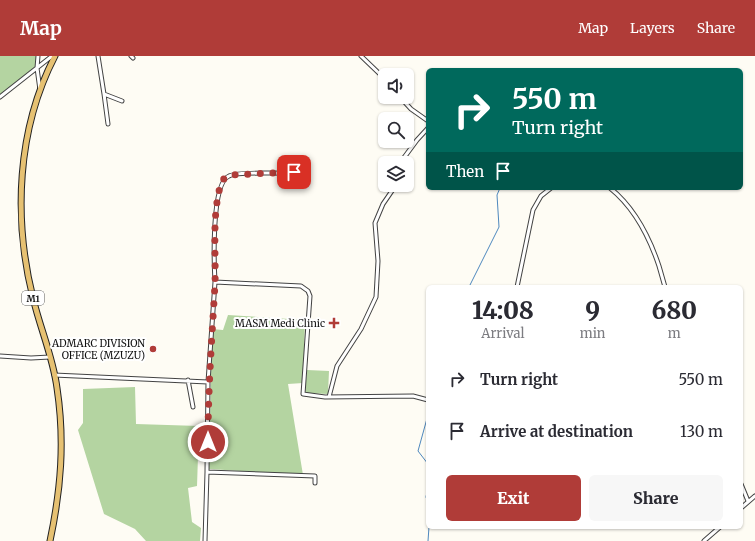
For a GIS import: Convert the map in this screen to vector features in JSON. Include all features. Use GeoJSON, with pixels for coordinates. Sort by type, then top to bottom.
{"type":"FeatureCollection","features":[{"type":"Feature","properties":{"kind":"highway","name":"M1"},"geometry":{"type":"LineString","coordinates":[[50,541],[61,481],[62,451],[60,415],[50,357],[27,274],[21,220],[22,180],[26,146],[40,91],[54,56]]}},
{"type":"Feature","properties":{"kind":"street"},"geometry":{"type":"LineString","coordinates":[[38,56],[37,68],[40,91]]}},
{"type":"Feature","properties":{"kind":"street"},"geometry":{"type":"LineString","coordinates":[[0,97],[54,56]]}},
{"type":"Feature","properties":{"kind":"street"},"geometry":{"type":"LineString","coordinates":[[98,56],[108,124]]}},
{"type":"Feature","properties":{"kind":"street"},"geometry":{"type":"LineString","coordinates":[[361,56],[378,72]]}},
{"type":"Feature","properties":{"kind":"street"},"geometry":{"type":"LineString","coordinates":[[104,94],[122,101]]}},
{"type":"Feature","properties":{"kind":"street"},"geometry":{"type":"LineString","coordinates":[[406,104],[426,120]]}},
{"type":"Feature","properties":{"kind":"street"},"geometry":{"type":"LineString","coordinates":[[405,156],[426,130]]}},
{"type":"Feature","properties":{"kind":"street"},"geometry":{"type":"LineString","coordinates":[[204,541],[208,472],[208,382],[215,282],[216,215],[220,187],[222,181],[232,175],[293,173],[295,165]]}},
{"type":"Feature","properties":{"kind":"street"},"geometry":{"type":"LineString","coordinates":[[517,285],[533,210],[548,190]]}},
{"type":"Feature","properties":{"kind":"street"},"geometry":{"type":"LineString","coordinates":[[612,190],[630,206],[644,229],[658,262],[664,285]]}},
{"type":"Feature","properties":{"kind":"street"},"geometry":{"type":"LineString","coordinates":[[329,396],[336,366],[361,329],[376,297],[378,266],[375,223],[383,204],[391,192]]}},
{"type":"Feature","properties":{"kind":"street"},"geometry":{"type":"LineString","coordinates":[[215,282],[300,286],[307,289],[310,296],[303,394],[329,396],[416,396],[426,399]]}},
{"type":"Feature","properties":{"kind":"street"},"geometry":{"type":"LineString","coordinates":[[0,356],[31,358],[50,357]]}},
{"type":"Feature","properties":{"kind":"street"},"geometry":{"type":"LineString","coordinates":[[54,376],[188,380],[208,382]]}},
{"type":"Feature","properties":{"kind":"street"},"geometry":{"type":"LineString","coordinates":[[188,380],[192,407]]}},
{"type":"Feature","properties":{"kind":"street"},"geometry":{"type":"LineString","coordinates":[[208,472],[315,476],[315,483]]}},
{"type":"Feature","properties":{"kind":"street"},"geometry":{"type":"LineString","coordinates":[[743,489],[748,501]]}},
{"type":"Feature","properties":{"kind":"street"},"geometry":{"type":"LineString","coordinates":[[743,506],[755,496]]}},
{"type":"Feature","properties":{"kind":"street"},"geometry":{"type":"LineString","coordinates":[[704,541],[718,529]]}},
{"type":"Feature","properties":{"kind":"green space"},"geometry":{"type":"Polygon","coordinates":[[[0,56],[37,56],[36,67],[0,95],[0,56]]]}},
{"type":"Feature","properties":{"kind":"green space"},"geometry":{"type":"Polygon","coordinates":[[[228,315],[305,320],[303,383],[288,384],[303,475],[209,469],[212,329],[223,330],[228,315]]]}},
{"type":"Feature","properties":{"kind":"green space"},"geometry":{"type":"Polygon","coordinates":[[[307,370],[329,371],[328,394],[305,393],[307,370]]]}},
{"type":"Feature","properties":{"kind":"green space"},"geometry":{"type":"Polygon","coordinates":[[[135,387],[136,424],[199,426],[197,486],[188,488],[192,522],[201,528],[200,541],[146,541],[135,529],[104,514],[78,430],[83,423],[83,389],[135,387]]]}},
{"type":"Feature","properties":{"kind":"waterway"},"geometry":{"type":"LineString","coordinates":[[470,285],[499,227],[497,195],[499,190]]}},
{"type":"Feature","properties":{"kind":"waterway"},"geometry":{"type":"LineString","coordinates":[[426,422],[418,451],[426,461]]}},
{"type":"Feature","properties":{"kind":"waterway"},"geometry":{"type":"LineString","coordinates":[[428,541],[429,529]]}},
{"type":"Feature","properties":{"kind":"place","name":"MASM Medi Clinic"},"geometry":{"type":"Point","coordinates":[334,323]}},
{"type":"Feature","properties":{"kind":"place","name":"ADMARC DIVISION OFFICE (MZUZU)"},"geometry":{"type":"Point","coordinates":[153,349]}},
{"type":"Feature","properties":{"kind":"route"},"geometry":{"type":"LineString","coordinates":[[208,442],[208,382],[215,282],[214,248],[216,215],[220,187],[222,181],[229,175],[282,174],[294,172]]}}]}
